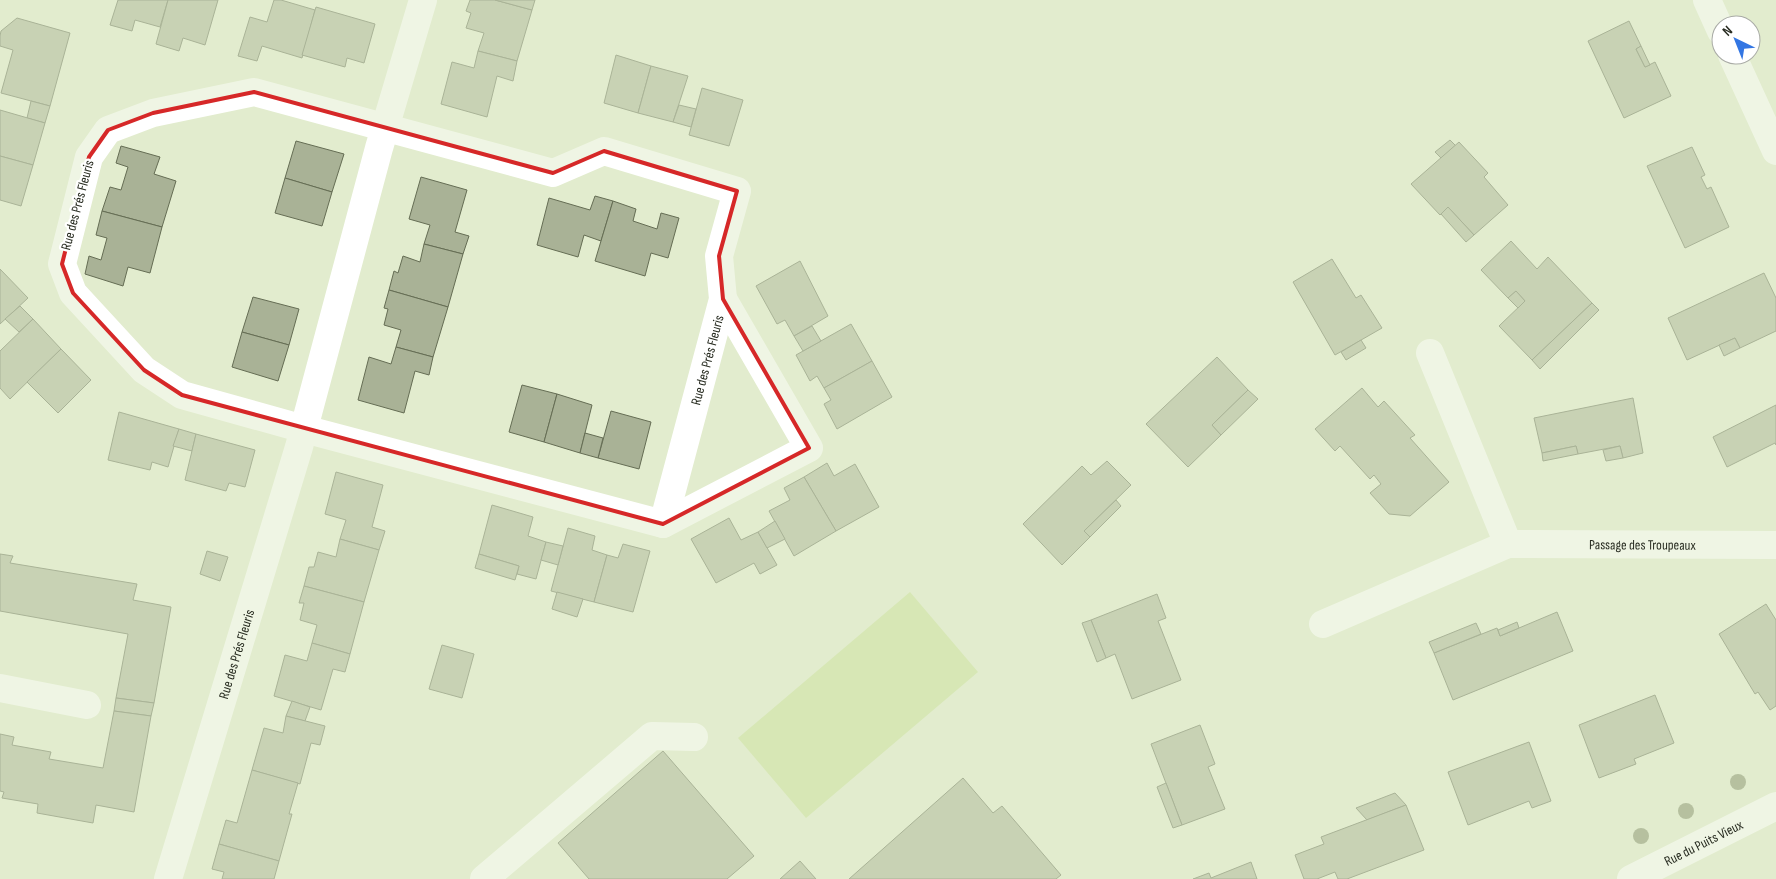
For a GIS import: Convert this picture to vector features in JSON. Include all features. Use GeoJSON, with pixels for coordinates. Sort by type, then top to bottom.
{"type":"FeatureCollection","features":[{"type":"Feature","properties":{"kind":"street","name":"Rue des Prés Fleuris"},"geometry":{"type":"LineString","coordinates":[[168,879],[304,429],[385,127],[423,0]]}},
{"type":"Feature","properties":{"kind":"street"},"geometry":{"type":"LineString","coordinates":[[1707,0],[1714,15]]}},
{"type":"Feature","properties":{"kind":"street"},"geometry":{"type":"LineString","coordinates":[[1737,65],[1776,151]]}},
{"type":"Feature","properties":{"kind":"street","name":"Rue des Prés Fleuris"},"geometry":{"type":"LineString","coordinates":[[254,92],[553,173],[604,151],[737,191],[719,256],[723,299],[663,524],[182,395],[144,370],[72,293],[62,264],[89,157],[108,130],[153,113],[254,92]]}},
{"type":"Feature","properties":{"kind":"street"},"geometry":{"type":"LineString","coordinates":[[663,524],[810,448],[723,299]]}},
{"type":"Feature","properties":{"kind":"street"},"geometry":{"type":"LineString","coordinates":[[1430,353],[1508,544]]}},
{"type":"Feature","properties":{"kind":"street","name":"Passage des Troupeaux"},"geometry":{"type":"LineString","coordinates":[[1323,624],[1508,544],[1776,545]]}},
{"type":"Feature","properties":{"kind":"street"},"geometry":{"type":"LineString","coordinates":[[0,688],[87,705]]}},
{"type":"Feature","properties":{"kind":"street"},"geometry":{"type":"LineString","coordinates":[[484,879],[652,736],[694,737]]}},
{"type":"Feature","properties":{"kind":"street","name":"Rue du Puits Vieux"},"geometry":{"type":"LineString","coordinates":[[1631,879],[1669,871],[1776,806]]}},
{"type":"Feature","properties":{"kind":"highlighted area"},"geometry":{"type":"Polygon","coordinates":[[[254,92],[553,173],[604,151],[737,191],[719,256],[723,299],[809,448],[663,524],[182,395],[144,370],[73,293],[62,264],[89,157],[108,130],[153,113],[254,92]]]}},
{"type":"Feature","properties":{"kind":"green space"},"geometry":{"type":"Polygon","coordinates":[[[910,592],[978,672],[806,818],[738,738],[910,592]]]}},
{"type":"Feature","properties":{"kind":"building"},"geometry":{"type":"Polygon","coordinates":[[[118,0],[168,0],[160,27],[135,20],[132,31],[110,25],[118,0]]]}},
{"type":"Feature","properties":{"kind":"building"},"geometry":{"type":"Polygon","coordinates":[[[168,0],[218,0],[205,45],[183,38],[179,51],[156,44],[168,0]]]}},
{"type":"Feature","properties":{"kind":"building"},"geometry":{"type":"Polygon","coordinates":[[[274,0],[281,0],[315,10],[302,58],[262,46],[257,61],[238,56],[250,17],[267,22],[274,0]]]}},
{"type":"Feature","properties":{"kind":"building"},"geometry":{"type":"Polygon","coordinates":[[[470,0],[495,0],[532,10],[517,61],[478,51],[484,33],[466,28],[471,13],[466,11],[470,0]]]}},
{"type":"Feature","properties":{"kind":"building"},"geometry":{"type":"Polygon","coordinates":[[[495,0],[535,0],[532,10],[495,0]]]}},
{"type":"Feature","properties":{"kind":"building"},"geometry":{"type":"Polygon","coordinates":[[[316,7],[375,24],[364,63],[347,58],[345,67],[302,55],[316,7]]]}},
{"type":"Feature","properties":{"kind":"building"},"geometry":{"type":"Polygon","coordinates":[[[17,18],[70,33],[50,106],[1,93],[13,50],[0,46],[1,31],[17,18]]]}},
{"type":"Feature","properties":{"kind":"building"},"geometry":{"type":"Polygon","coordinates":[[[1629,21],[1641,46],[1636,49],[1645,67],[1655,62],[1671,96],[1624,118],[1588,41],[1629,21]]]}},
{"type":"Feature","properties":{"kind":"building"},"geometry":{"type":"Polygon","coordinates":[[[1641,46],[1650,65],[1645,67],[1636,49],[1641,46]]]}},
{"type":"Feature","properties":{"kind":"building"},"geometry":{"type":"Polygon","coordinates":[[[478,51],[517,61],[513,81],[497,76],[487,117],[441,104],[452,62],[474,68],[478,51]]]}},
{"type":"Feature","properties":{"kind":"building"},"geometry":{"type":"Polygon","coordinates":[[[616,55],[651,66],[638,113],[604,103],[616,55]]]}},
{"type":"Feature","properties":{"kind":"building"},"geometry":{"type":"Polygon","coordinates":[[[651,66],[688,76],[673,122],[638,113],[651,66]]]}},
{"type":"Feature","properties":{"kind":"building"},"geometry":{"type":"Polygon","coordinates":[[[702,88],[743,100],[729,146],[689,135],[702,88]]]}},
{"type":"Feature","properties":{"kind":"building"},"geometry":{"type":"Polygon","coordinates":[[[31,101],[50,106],[45,123],[27,118],[31,101]]]}},
{"type":"Feature","properties":{"kind":"building"},"geometry":{"type":"Polygon","coordinates":[[[679,105],[696,109],[691,127],[673,122],[679,105]]]}},
{"type":"Feature","properties":{"kind":"building"},"geometry":{"type":"Polygon","coordinates":[[[0,110],[45,123],[33,165],[0,156],[0,110]]]}},
{"type":"Feature","properties":{"kind":"building"},"geometry":{"type":"Polygon","coordinates":[[[1450,140],[1456,146],[1441,158],[1435,152],[1450,140]]]}},
{"type":"Feature","properties":{"kind":"building"},"geometry":{"type":"Polygon","coordinates":[[[296,141],[344,154],[332,192],[285,178],[296,141]]]}},
{"type":"Feature","properties":{"kind":"building"},"geometry":{"type":"Polygon","coordinates":[[[1459,142],[1488,173],[1484,177],[1508,205],[1474,235],[1448,207],[1440,215],[1411,184],[1459,142]]]}},
{"type":"Feature","properties":{"kind":"building"},"geometry":{"type":"Polygon","coordinates":[[[121,146],[160,157],[154,174],[176,181],[162,227],[102,211],[110,187],[121,190],[128,167],[116,163],[121,146]]]}},
{"type":"Feature","properties":{"kind":"building"},"geometry":{"type":"Polygon","coordinates":[[[1692,147],[1705,175],[1701,177],[1707,189],[1711,187],[1729,227],[1685,248],[1647,166],[1692,147]]]}},
{"type":"Feature","properties":{"kind":"building"},"geometry":{"type":"Polygon","coordinates":[[[0,156],[33,165],[21,206],[0,200],[0,156]]]}},
{"type":"Feature","properties":{"kind":"building"},"geometry":{"type":"Polygon","coordinates":[[[421,177],[467,190],[455,232],[469,236],[463,254],[424,244],[430,225],[409,219],[421,177]]]}},
{"type":"Feature","properties":{"kind":"building"},"geometry":{"type":"Polygon","coordinates":[[[285,178],[332,192],[322,226],[275,213],[285,178]]]}},
{"type":"Feature","properties":{"kind":"building"},"geometry":{"type":"Polygon","coordinates":[[[595,196],[613,201],[601,241],[584,235],[578,257],[537,245],[549,198],[590,210],[595,196]]]}},
{"type":"Feature","properties":{"kind":"building"},"geometry":{"type":"Polygon","coordinates":[[[613,201],[636,209],[633,221],[657,229],[661,213],[679,218],[668,258],[651,253],[645,276],[595,261],[613,201]]]}},
{"type":"Feature","properties":{"kind":"building"},"geometry":{"type":"Polygon","coordinates":[[[1448,207],[1474,235],[1466,242],[1441,214],[1448,207]]]}},
{"type":"Feature","properties":{"kind":"building"},"geometry":{"type":"Polygon","coordinates":[[[102,211],[162,227],[150,273],[128,267],[123,286],[85,274],[89,256],[101,260],[107,238],[96,235],[102,211]]]}},
{"type":"Feature","properties":{"kind":"building"},"geometry":{"type":"Polygon","coordinates":[[[1511,241],[1537,269],[1548,257],[1592,303],[1532,360],[1499,326],[1525,301],[1516,291],[1508,298],[1481,270],[1511,241]]]}},
{"type":"Feature","properties":{"kind":"building"},"geometry":{"type":"Polygon","coordinates":[[[424,244],[463,254],[448,307],[389,290],[394,271],[398,273],[403,256],[420,262],[424,244]]]}},
{"type":"Feature","properties":{"kind":"building"},"geometry":{"type":"Polygon","coordinates":[[[1332,259],[1356,298],[1361,295],[1382,328],[1335,355],[1293,282],[1332,259]]]}},
{"type":"Feature","properties":{"kind":"building"},"geometry":{"type":"Polygon","coordinates":[[[800,261],[828,316],[794,336],[785,320],[777,324],[756,286],[800,261]]]}},
{"type":"Feature","properties":{"kind":"building"},"geometry":{"type":"Polygon","coordinates":[[[0,269],[28,298],[0,324],[0,269]]]}},
{"type":"Feature","properties":{"kind":"building"},"geometry":{"type":"Polygon","coordinates":[[[1764,273],[1776,298],[1776,331],[1740,348],[1735,338],[1687,360],[1668,318],[1764,273]]]}},
{"type":"Feature","properties":{"kind":"building"},"geometry":{"type":"Polygon","coordinates":[[[389,290],[448,307],[433,357],[396,347],[401,330],[384,325],[388,309],[384,308],[389,290]]]}},
{"type":"Feature","properties":{"kind":"building"},"geometry":{"type":"Polygon","coordinates":[[[1516,291],[1525,301],[1518,308],[1508,298],[1516,291]]]}},
{"type":"Feature","properties":{"kind":"building"},"geometry":{"type":"Polygon","coordinates":[[[253,297],[299,309],[289,345],[242,332],[253,297]]]}},
{"type":"Feature","properties":{"kind":"building"},"geometry":{"type":"Polygon","coordinates":[[[1592,303],[1599,310],[1540,369],[1532,360],[1592,303]]]}},
{"type":"Feature","properties":{"kind":"building"},"geometry":{"type":"Polygon","coordinates":[[[20,306],[33,319],[19,332],[5,319],[20,306]]]}},
{"type":"Feature","properties":{"kind":"building"},"geometry":{"type":"Polygon","coordinates":[[[33,319],[61,349],[10,399],[0,388],[0,351],[33,319]]]}},
{"type":"Feature","properties":{"kind":"building"},"geometry":{"type":"Polygon","coordinates":[[[851,324],[872,361],[824,388],[817,376],[810,381],[796,355],[851,324]]]}},
{"type":"Feature","properties":{"kind":"building"},"geometry":{"type":"Polygon","coordinates":[[[812,326],[821,341],[803,351],[794,336],[812,326]]]}},
{"type":"Feature","properties":{"kind":"building"},"geometry":{"type":"Polygon","coordinates":[[[242,332],[289,345],[278,381],[232,367],[242,332]]]}},
{"type":"Feature","properties":{"kind":"building"},"geometry":{"type":"Polygon","coordinates":[[[1735,338],[1740,348],[1724,356],[1719,345],[1735,338]]]}},
{"type":"Feature","properties":{"kind":"building"},"geometry":{"type":"Polygon","coordinates":[[[1361,340],[1366,348],[1346,360],[1341,352],[1361,340]]]}},
{"type":"Feature","properties":{"kind":"building"},"geometry":{"type":"Polygon","coordinates":[[[396,347],[433,357],[429,375],[415,371],[404,413],[358,400],[369,357],[391,364],[396,347]]]}},
{"type":"Feature","properties":{"kind":"building"},"geometry":{"type":"Polygon","coordinates":[[[61,349],[91,380],[58,413],[27,382],[61,349]]]}},
{"type":"Feature","properties":{"kind":"building"},"geometry":{"type":"Polygon","coordinates":[[[1217,357],[1248,390],[1212,425],[1221,435],[1188,467],[1146,424],[1217,357]]]}},
{"type":"Feature","properties":{"kind":"building"},"geometry":{"type":"Polygon","coordinates":[[[872,361],[892,397],[837,429],[824,404],[831,400],[824,388],[872,361]]]}},
{"type":"Feature","properties":{"kind":"building"},"geometry":{"type":"Polygon","coordinates":[[[522,385],[557,394],[544,442],[509,432],[522,385]]]}},
{"type":"Feature","properties":{"kind":"building"},"geometry":{"type":"Polygon","coordinates":[[[1362,388],[1378,407],[1384,401],[1415,435],[1410,438],[1449,482],[1410,516],[1389,514],[1370,493],[1381,484],[1374,475],[1370,479],[1340,446],[1335,451],[1315,429],[1362,388]]]}},
{"type":"Feature","properties":{"kind":"building"},"geometry":{"type":"Polygon","coordinates":[[[1248,390],[1258,399],[1221,435],[1212,425],[1248,390]]]}},
{"type":"Feature","properties":{"kind":"building"},"geometry":{"type":"Polygon","coordinates":[[[557,394],[592,405],[580,453],[544,442],[557,394]]]}},
{"type":"Feature","properties":{"kind":"building"},"geometry":{"type":"Polygon","coordinates":[[[1633,398],[1643,453],[1623,458],[1620,446],[1578,454],[1576,446],[1542,453],[1534,418],[1633,398]]]}},
{"type":"Feature","properties":{"kind":"building"},"geometry":{"type":"Polygon","coordinates":[[[1776,405],[1776,445],[1775,443],[1727,467],[1713,437],[1776,405]]]}},
{"type":"Feature","properties":{"kind":"building"},"geometry":{"type":"Polygon","coordinates":[[[611,411],[651,422],[639,469],[598,458],[611,411]]]}},
{"type":"Feature","properties":{"kind":"building"},"geometry":{"type":"Polygon","coordinates":[[[119,412],[179,429],[168,467],[152,462],[150,470],[108,460],[119,412]]]}},
{"type":"Feature","properties":{"kind":"building"},"geometry":{"type":"Polygon","coordinates":[[[179,429],[196,434],[192,451],[173,446],[179,429]]]}},
{"type":"Feature","properties":{"kind":"building"},"geometry":{"type":"Polygon","coordinates":[[[585,433],[603,438],[598,458],[580,453],[585,433]]]}},
{"type":"Feature","properties":{"kind":"building"},"geometry":{"type":"Polygon","coordinates":[[[196,434],[255,450],[245,487],[229,483],[226,491],[185,480],[196,434]]]}},
{"type":"Feature","properties":{"kind":"building"},"geometry":{"type":"Polygon","coordinates":[[[1576,446],[1578,454],[1543,461],[1542,453],[1576,446]]]}},
{"type":"Feature","properties":{"kind":"building"},"geometry":{"type":"Polygon","coordinates":[[[1620,446],[1623,458],[1606,461],[1603,450],[1620,446]]]}},
{"type":"Feature","properties":{"kind":"building"},"geometry":{"type":"Polygon","coordinates":[[[1107,461],[1131,485],[1084,531],[1090,537],[1062,565],[1023,524],[1082,466],[1091,475],[1107,461]]]}},
{"type":"Feature","properties":{"kind":"building"},"geometry":{"type":"Polygon","coordinates":[[[827,463],[834,476],[855,464],[879,507],[836,531],[804,477],[827,463]]]}},
{"type":"Feature","properties":{"kind":"building"},"geometry":{"type":"Polygon","coordinates":[[[336,472],[383,485],[372,527],[385,531],[379,550],[340,539],[346,520],[325,514],[336,472]]]}},
{"type":"Feature","properties":{"kind":"building"},"geometry":{"type":"Polygon","coordinates":[[[804,477],[836,531],[794,556],[769,511],[790,500],[784,488],[804,477]]]}},
{"type":"Feature","properties":{"kind":"building"},"geometry":{"type":"Polygon","coordinates":[[[1116,500],[1121,506],[1090,537],[1084,531],[1116,500]]]}},
{"type":"Feature","properties":{"kind":"building"},"geometry":{"type":"Polygon","coordinates":[[[492,505],[533,517],[528,536],[546,542],[536,579],[517,574],[519,566],[479,554],[492,505]]]}},
{"type":"Feature","properties":{"kind":"building"},"geometry":{"type":"Polygon","coordinates":[[[729,518],[741,540],[758,532],[777,565],[760,574],[754,563],[716,583],[691,539],[729,518]]]}},
{"type":"Feature","properties":{"kind":"building"},"geometry":{"type":"Polygon","coordinates":[[[775,521],[785,539],[767,548],[758,532],[775,521]]]}},
{"type":"Feature","properties":{"kind":"building"},"geometry":{"type":"Polygon","coordinates":[[[568,528],[595,536],[592,550],[607,555],[594,602],[551,591],[568,528]]]}},
{"type":"Feature","properties":{"kind":"building"},"geometry":{"type":"Polygon","coordinates":[[[340,539],[379,550],[364,602],[304,586],[309,567],[314,567],[318,552],[336,557],[340,539]]]}},
{"type":"Feature","properties":{"kind":"building"},"geometry":{"type":"Polygon","coordinates":[[[546,542],[563,546],[558,565],[541,560],[546,542]]]}},
{"type":"Feature","properties":{"kind":"building"},"geometry":{"type":"Polygon","coordinates":[[[623,544],[650,551],[633,612],[594,602],[607,555],[618,558],[623,544]]]}},
{"type":"Feature","properties":{"kind":"building"},"geometry":{"type":"Polygon","coordinates":[[[207,551],[228,557],[220,581],[200,574],[207,551]]]}},
{"type":"Feature","properties":{"kind":"building"},"geometry":{"type":"Polygon","coordinates":[[[0,554],[13,556],[10,563],[137,584],[133,600],[171,607],[154,703],[116,698],[128,634],[0,611],[0,554]]]}},
{"type":"Feature","properties":{"kind":"building"},"geometry":{"type":"Polygon","coordinates":[[[479,554],[519,566],[515,580],[475,568],[479,554]]]}},
{"type":"Feature","properties":{"kind":"building"},"geometry":{"type":"Polygon","coordinates":[[[304,586],[364,602],[350,654],[312,643],[317,625],[300,620],[304,603],[299,603],[304,586]]]}},
{"type":"Feature","properties":{"kind":"building"},"geometry":{"type":"Polygon","coordinates":[[[557,592],[583,599],[577,617],[552,609],[557,592]]]}},
{"type":"Feature","properties":{"kind":"building"},"geometry":{"type":"Polygon","coordinates":[[[1157,594],[1166,618],[1158,621],[1181,680],[1132,699],[1115,654],[1106,658],[1091,620],[1157,594]]]}},
{"type":"Feature","properties":{"kind":"building"},"geometry":{"type":"Polygon","coordinates":[[[1766,604],[1776,620],[1776,706],[1770,710],[1758,692],[1755,694],[1719,634],[1766,604]]]}},
{"type":"Feature","properties":{"kind":"building"},"geometry":{"type":"Polygon","coordinates":[[[1557,612],[1573,651],[1453,700],[1434,653],[1497,628],[1500,636],[1557,612]]]}},
{"type":"Feature","properties":{"kind":"building"},"geometry":{"type":"Polygon","coordinates":[[[1091,620],[1106,658],[1097,662],[1082,623],[1091,620]]]}},
{"type":"Feature","properties":{"kind":"building"},"geometry":{"type":"Polygon","coordinates":[[[1517,622],[1519,628],[1500,636],[1498,630],[1517,622]]]}},
{"type":"Feature","properties":{"kind":"building"},"geometry":{"type":"Polygon","coordinates":[[[1476,623],[1481,634],[1434,653],[1429,642],[1476,623]]]}},
{"type":"Feature","properties":{"kind":"building"},"geometry":{"type":"Polygon","coordinates":[[[312,643],[350,654],[345,672],[333,669],[321,710],[274,696],[285,655],[307,661],[312,643]]]}},
{"type":"Feature","properties":{"kind":"building"},"geometry":{"type":"Polygon","coordinates":[[[442,645],[474,654],[462,698],[429,689],[442,645]]]}},
{"type":"Feature","properties":{"kind":"building"},"geometry":{"type":"Polygon","coordinates":[[[1655,695],[1674,743],[1634,759],[1636,764],[1599,778],[1579,725],[1655,695]]]}},
{"type":"Feature","properties":{"kind":"building"},"geometry":{"type":"Polygon","coordinates":[[[116,698],[154,703],[151,716],[114,711],[116,698]]]}},
{"type":"Feature","properties":{"kind":"building"},"geometry":{"type":"Polygon","coordinates":[[[292,701],[310,707],[305,721],[286,716],[292,701]]]}},
{"type":"Feature","properties":{"kind":"building"},"geometry":{"type":"Polygon","coordinates":[[[114,711],[151,716],[134,812],[96,805],[93,823],[37,813],[38,804],[2,798],[4,792],[0,791],[0,734],[14,737],[12,745],[51,752],[49,759],[103,768],[114,711]]]}},
{"type":"Feature","properties":{"kind":"building"},"geometry":{"type":"Polygon","coordinates":[[[286,716],[325,726],[320,745],[311,743],[300,784],[252,770],[264,728],[283,733],[286,716]]]}},
{"type":"Feature","properties":{"kind":"building"},"geometry":{"type":"Polygon","coordinates":[[[1200,725],[1215,764],[1208,767],[1225,809],[1182,825],[1151,744],[1200,725]]]}},
{"type":"Feature","properties":{"kind":"building"},"geometry":{"type":"Polygon","coordinates":[[[1529,742],[1551,801],[1532,808],[1529,801],[1468,825],[1448,772],[1529,742]]]}},
{"type":"Feature","properties":{"kind":"building"},"geometry":{"type":"Polygon","coordinates":[[[663,751],[754,856],[727,879],[589,879],[558,843],[663,751]]]}},
{"type":"Feature","properties":{"kind":"building"},"geometry":{"type":"Polygon","coordinates":[[[252,770],[298,783],[289,814],[292,814],[279,861],[219,844],[226,820],[237,823],[252,770]]]}},
{"type":"Feature","properties":{"kind":"building"},"geometry":{"type":"Polygon","coordinates":[[[963,778],[993,813],[1002,806],[1061,875],[1056,879],[849,879],[963,778]]]}},
{"type":"Feature","properties":{"kind":"building"},"geometry":{"type":"Polygon","coordinates":[[[1166,783],[1182,825],[1173,828],[1157,787],[1166,783]]]}},
{"type":"Feature","properties":{"kind":"building"},"geometry":{"type":"Polygon","coordinates":[[[1395,793],[1406,805],[1367,820],[1356,808],[1395,793]]]}},
{"type":"Feature","properties":{"kind":"building"},"geometry":{"type":"Polygon","coordinates":[[[1406,805],[1424,850],[1347,879],[1338,879],[1335,872],[1317,879],[1304,879],[1295,855],[1324,844],[1321,837],[1406,805]]]}},
{"type":"Feature","properties":{"kind":"building"},"geometry":{"type":"Polygon","coordinates":[[[219,844],[279,861],[274,879],[222,879],[224,872],[212,869],[219,844]]]}},
{"type":"Feature","properties":{"kind":"building"},"geometry":{"type":"Polygon","coordinates":[[[800,861],[816,879],[780,879],[800,861]]]}},
{"type":"Feature","properties":{"kind":"building"},"geometry":{"type":"Polygon","coordinates":[[[1251,862],[1257,879],[1193,879],[1209,873],[1211,878],[1251,862]]]}}]}
